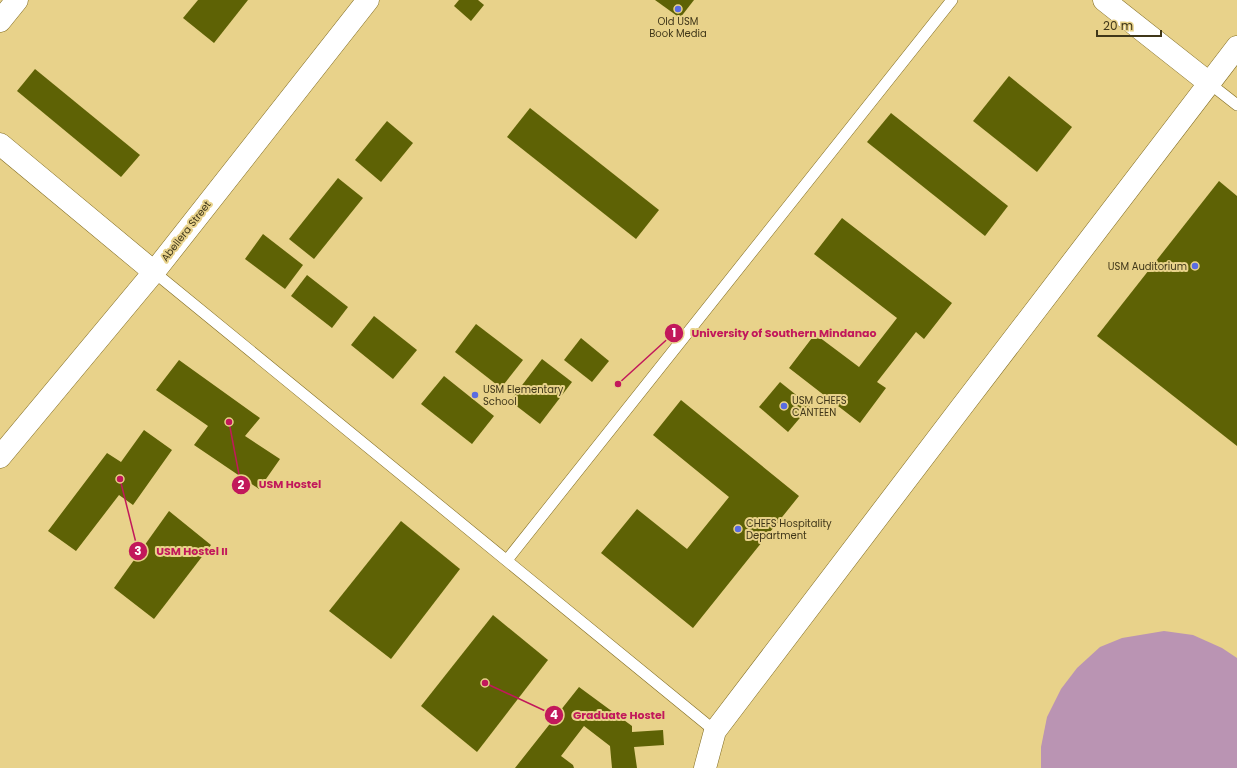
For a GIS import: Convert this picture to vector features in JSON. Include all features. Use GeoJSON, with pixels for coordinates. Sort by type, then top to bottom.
{"type":"FeatureCollection","features":[{"type":"Feature","properties":{"kind":"street"},"geometry":{"type":"LineString","coordinates":[[0,21],[17,0]]}},
{"type":"Feature","properties":{"kind":"street","name":"Abellera Street"},"geometry":{"type":"LineString","coordinates":[[0,458],[154,272],[368,0]]}},
{"type":"Feature","properties":{"kind":"street"},"geometry":{"type":"LineString","coordinates":[[1104,0],[1209,83]]}},
{"type":"Feature","properties":{"kind":"street"},"geometry":{"type":"LineString","coordinates":[[705,768],[715,731],[964,402],[1237,47]]}},
{"type":"Feature","properties":{"kind":"street"},"geometry":{"type":"LineString","coordinates":[[0,144],[154,272]]}},
{"type":"Feature","properties":{"kind":"lane"},"geometry":{"type":"LineString","coordinates":[[507,560],[952,0]]}},
{"type":"Feature","properties":{"kind":"lane"},"geometry":{"type":"LineString","coordinates":[[1209,83],[1237,104]]}},
{"type":"Feature","properties":{"kind":"lane"},"geometry":{"type":"LineString","coordinates":[[154,272],[715,731]]}},
{"type":"Feature","properties":{"kind":"shaded area"},"geometry":{"type":"Polygon","coordinates":[[[1164,631],[1193,635],[1222,648],[1237,658],[1237,768],[1041,768],[1041,747],[1047,717],[1061,689],[1077,668],[1100,647],[1122,638],[1164,631]]]}},
{"type":"Feature","properties":{"kind":"building"},"geometry":{"type":"Polygon","coordinates":[[[198,0],[248,0],[214,43],[183,18],[198,0]]]}},
{"type":"Feature","properties":{"kind":"building"},"geometry":{"type":"Polygon","coordinates":[[[459,0],[478,0],[484,5],[471,21],[454,6],[459,0]]]}},
{"type":"Feature","properties":{"kind":"building","name":"Old USM Book Media"},"geometry":{"type":"Polygon","coordinates":[[[655,0],[694,0],[680,18],[655,0]]]}},
{"type":"Feature","properties":{"kind":"building"},"geometry":{"type":"Polygon","coordinates":[[[35,69],[140,155],[121,177],[17,91],[35,69]]]}},
{"type":"Feature","properties":{"kind":"building"},"geometry":{"type":"Polygon","coordinates":[[[1009,76],[1072,127],[1037,172],[973,121],[1009,76]]]}},
{"type":"Feature","properties":{"kind":"building"},"geometry":{"type":"Polygon","coordinates":[[[530,108],[659,210],[636,239],[507,137],[530,108]]]}},
{"type":"Feature","properties":{"kind":"building"},"geometry":{"type":"Polygon","coordinates":[[[891,113],[1008,206],[985,236],[867,142],[891,113]]]}},
{"type":"Feature","properties":{"kind":"building"},"geometry":{"type":"Polygon","coordinates":[[[387,121],[413,143],[381,182],[355,160],[387,121]]]}},
{"type":"Feature","properties":{"kind":"building"},"geometry":{"type":"Polygon","coordinates":[[[338,178],[363,198],[314,259],[289,239],[338,178]]]}},
{"type":"Feature","properties":{"kind":"building","name":"USM Auditorium"},"geometry":{"type":"Polygon","coordinates":[[[1219,181],[1237,196],[1237,446],[1097,336],[1219,181]]]}},
{"type":"Feature","properties":{"kind":"building"},"geometry":{"type":"Polygon","coordinates":[[[842,218],[952,303],[924,339],[916,332],[877,382],[886,388],[860,423],[789,368],[815,334],[859,367],[897,318],[814,254],[842,218]]]}},
{"type":"Feature","properties":{"kind":"building"},"geometry":{"type":"Polygon","coordinates":[[[263,234],[303,265],[285,289],[245,259],[263,234]]]}},
{"type":"Feature","properties":{"kind":"building"},"geometry":{"type":"Polygon","coordinates":[[[307,275],[348,307],[332,328],[291,296],[307,275]]]}},
{"type":"Feature","properties":{"kind":"building"},"geometry":{"type":"Polygon","coordinates":[[[374,316],[417,350],[393,379],[351,345],[374,316]]]}},
{"type":"Feature","properties":{"kind":"building"},"geometry":{"type":"Polygon","coordinates":[[[476,324],[523,360],[501,388],[455,352],[476,324]]]}},
{"type":"Feature","properties":{"kind":"building"},"geometry":{"type":"Polygon","coordinates":[[[581,338],[609,361],[592,382],[564,360],[581,338]]]}},
{"type":"Feature","properties":{"kind":"building"},"geometry":{"type":"Polygon","coordinates":[[[542,359],[572,382],[540,424],[510,401],[542,359]]]}},
{"type":"Feature","properties":{"kind":"building"},"geometry":{"type":"Polygon","coordinates":[[[179,360],[260,418],[245,436],[280,459],[259,489],[194,445],[208,426],[156,390],[179,360]]]}},
{"type":"Feature","properties":{"kind":"building"},"geometry":{"type":"Polygon","coordinates":[[[444,376],[494,416],[472,444],[421,404],[444,376]]]}},
{"type":"Feature","properties":{"kind":"building","name":"USM CHEFS CANTEEN"},"geometry":{"type":"Polygon","coordinates":[[[780,382],[810,406],[788,432],[759,407],[780,382]]]}},
{"type":"Feature","properties":{"kind":"building","name":"CHEFS Hospitality Department"},"geometry":{"type":"Polygon","coordinates":[[[681,400],[799,496],[693,628],[601,553],[637,509],[687,549],[729,497],[653,435],[681,400]]]}},
{"type":"Feature","properties":{"kind":"building"},"geometry":{"type":"Polygon","coordinates":[[[144,430],[172,450],[133,505],[119,495],[76,551],[48,531],[107,453],[121,462],[144,430]]]}},
{"type":"Feature","properties":{"kind":"building"},"geometry":{"type":"Polygon","coordinates":[[[169,511],[211,545],[154,619],[114,588],[169,511]]]}},
{"type":"Feature","properties":{"kind":"building"},"geometry":{"type":"Polygon","coordinates":[[[401,521],[460,569],[391,659],[329,611],[401,521]]]}},
{"type":"Feature","properties":{"kind":"building"},"geometry":{"type":"Polygon","coordinates":[[[493,615],[548,660],[477,752],[421,706],[493,615]]]}},
{"type":"Feature","properties":{"kind":"building"},"geometry":{"type":"Polygon","coordinates":[[[579,687],[632,726],[632,732],[663,730],[664,745],[634,747],[637,768],[612,768],[610,746],[584,726],[561,756],[573,765],[574,768],[515,768],[579,687]]]}},
{"type":"Feature","properties":{"kind":"place","name":"Old USM Book Media"},"geometry":{"type":"Point","coordinates":[678,9]}},
{"type":"Feature","properties":{"kind":"place","name":"USM Auditorium"},"geometry":{"type":"Point","coordinates":[1195,266]}},
{"type":"Feature","properties":{"kind":"place","name":"University of Southern Mindanao"},"geometry":{"type":"Point","coordinates":[618,384]}},
{"type":"Feature","properties":{"kind":"place","name":"USM Elementary School"},"geometry":{"type":"Point","coordinates":[475,395]}},
{"type":"Feature","properties":{"kind":"place","name":"USM CHEFS CANTEEN"},"geometry":{"type":"Point","coordinates":[784,406]}},
{"type":"Feature","properties":{"kind":"place","name":"USM Hostel"},"geometry":{"type":"Point","coordinates":[229,422]}},
{"type":"Feature","properties":{"kind":"place","name":"USM Hostel II"},"geometry":{"type":"Point","coordinates":[120,479]}},
{"type":"Feature","properties":{"kind":"place","name":"CHEFS Hospitality Department"},"geometry":{"type":"Point","coordinates":[738,529]}},
{"type":"Feature","properties":{"kind":"place","name":"Graduate Hostel"},"geometry":{"type":"Point","coordinates":[485,683]}}]}
